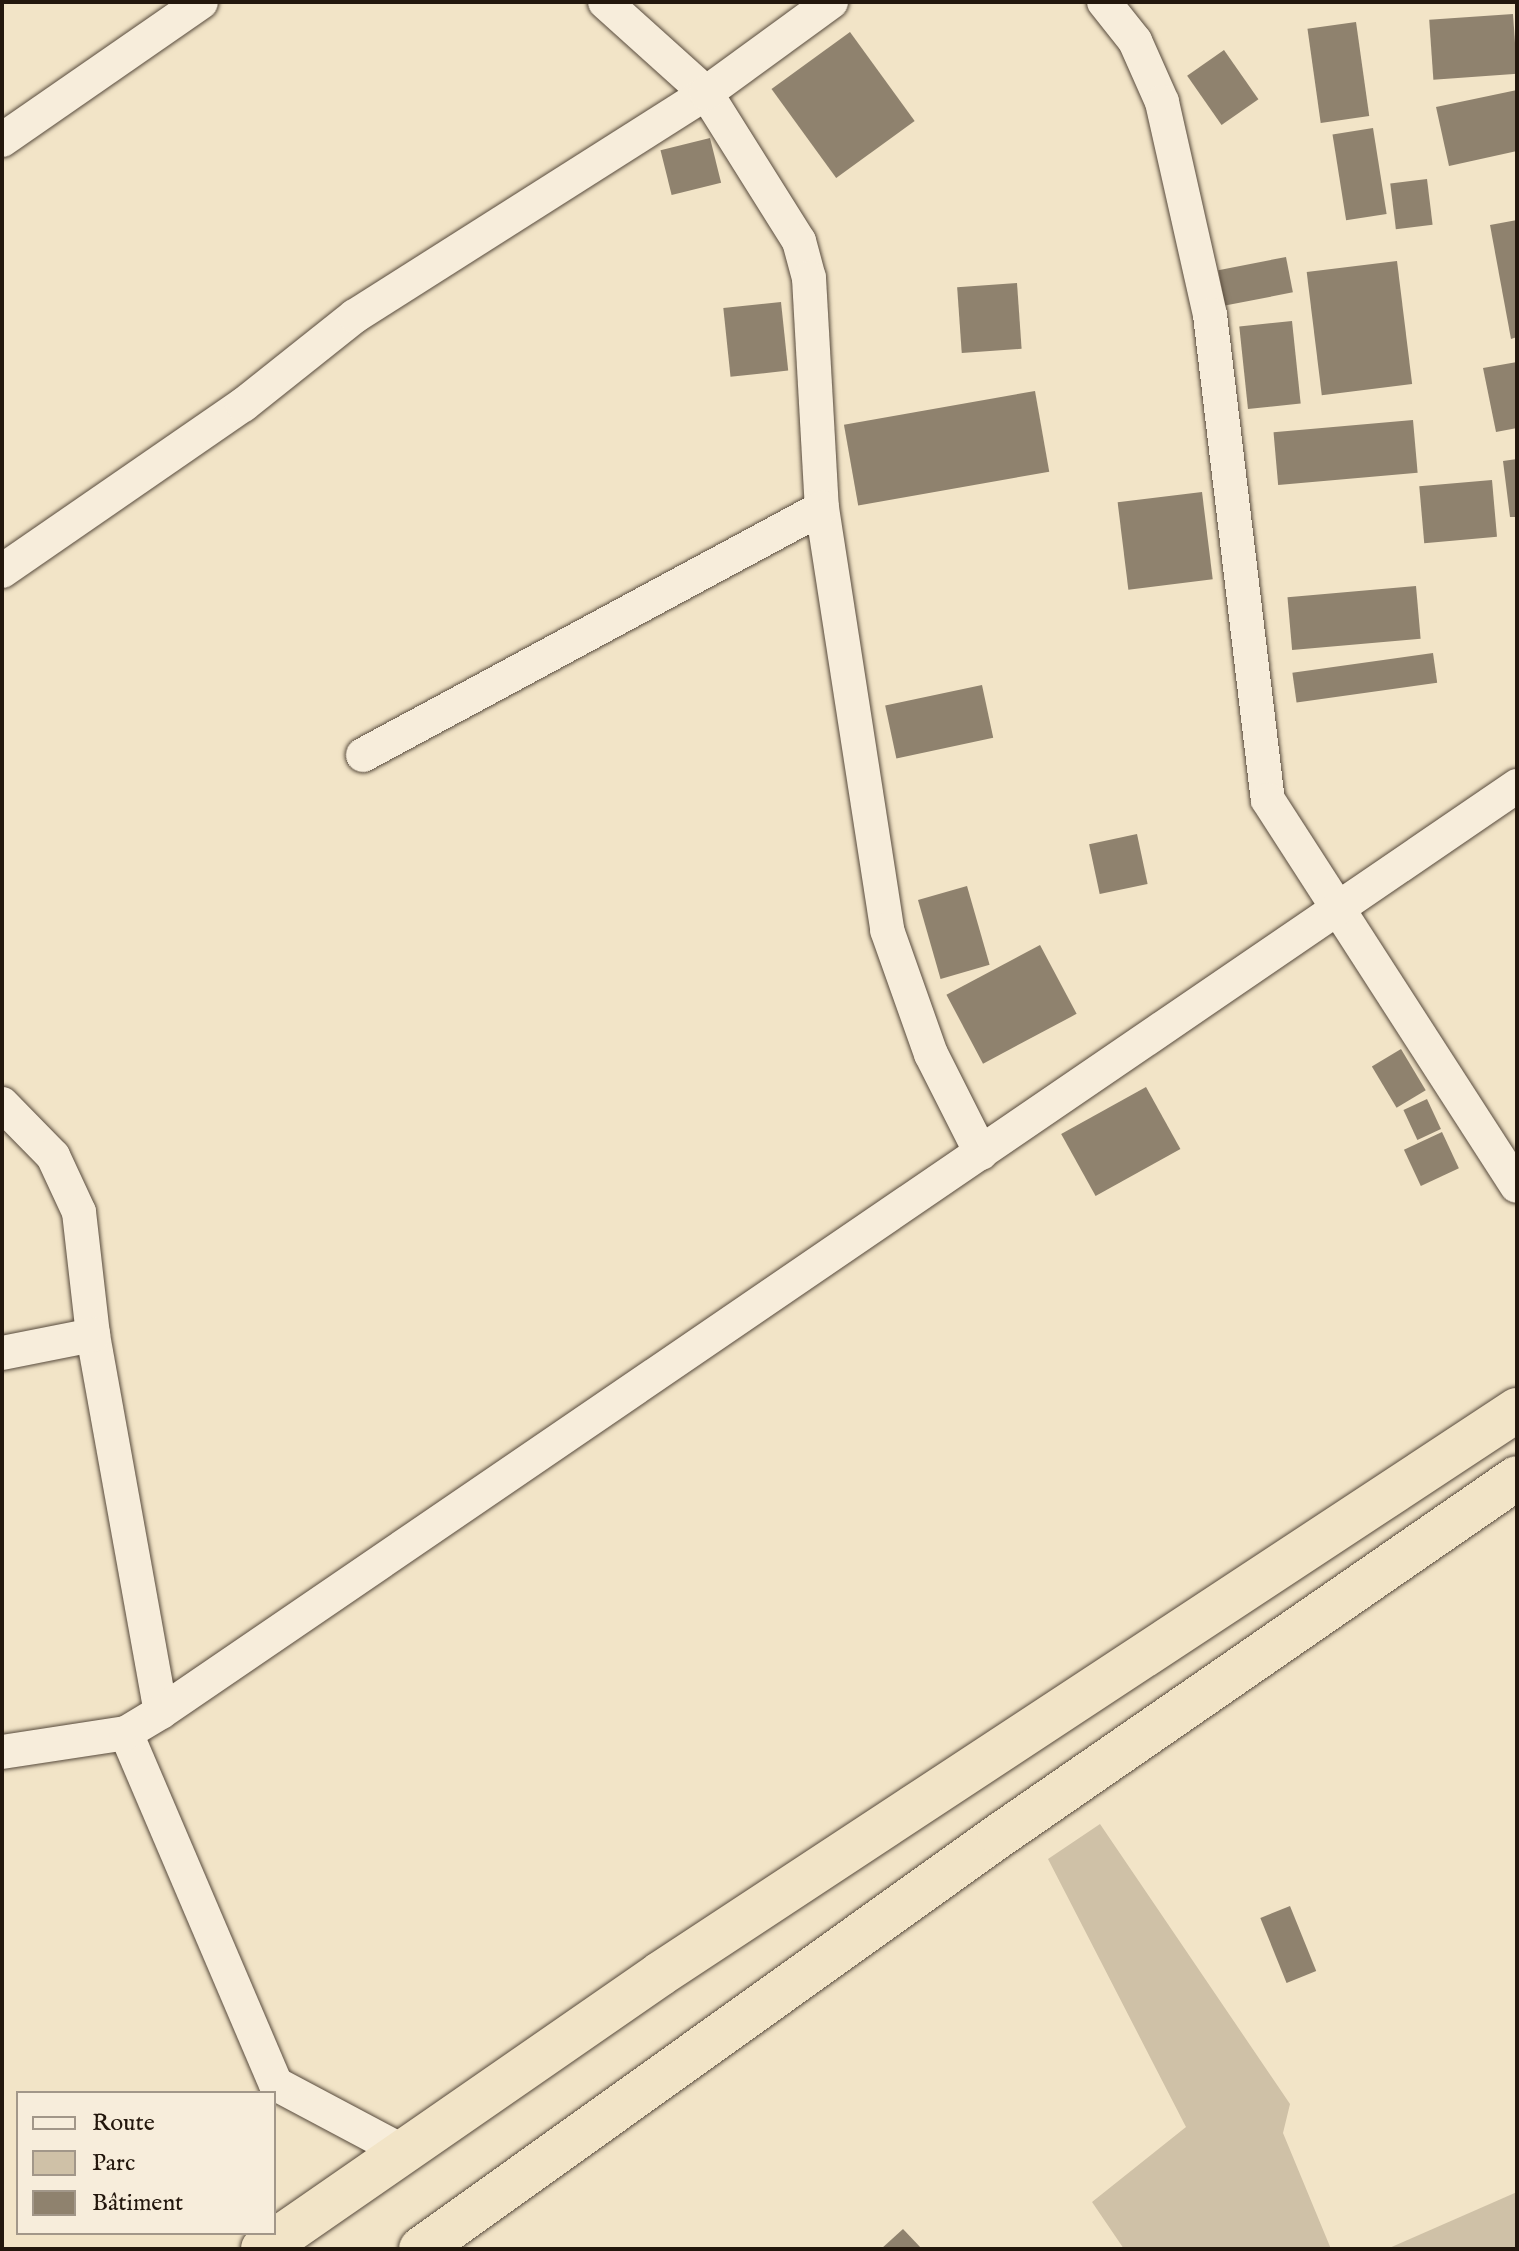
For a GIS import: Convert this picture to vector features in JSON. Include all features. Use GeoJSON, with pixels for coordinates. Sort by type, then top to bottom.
{"type":"FeatureCollection","features":[{"type":"Feature","properties":{"kind":"highway"},"geometry":{"type":"LineString","coordinates":[[263,2249],[406,2153],[660,1974],[1517,1410]]}},
{"type":"Feature","properties":{"kind":"highway"},"geometry":{"type":"LineString","coordinates":[[421,2249],[987,1843],[1517,1478]]}},
{"type":"Feature","properties":{"kind":"street"},"geometry":{"type":"LineString","coordinates":[[2,140],[201,2]]}},
{"type":"Feature","properties":{"kind":"street"},"geometry":{"type":"LineString","coordinates":[[605,2],[706,93],[799,241],[809,278],[822,508],[887,930],[931,1054],[981,1153]]}},
{"type":"Feature","properties":{"kind":"street"},"geometry":{"type":"LineString","coordinates":[[2,571],[243,405],[355,316],[706,93],[831,2]]}},
{"type":"Feature","properties":{"kind":"street"},"geometry":{"type":"LineString","coordinates":[[1104,2],[1135,41],[1162,102],[1210,315],[1268,800],[1517,1186]]}},
{"type":"Feature","properties":{"kind":"street"},"geometry":{"type":"LineString","coordinates":[[363,755],[822,508]]}},
{"type":"Feature","properties":{"kind":"street"},"geometry":{"type":"LineString","coordinates":[[2,1752],[126,1733],[161,1712],[1517,786]]}},
{"type":"Feature","properties":{"kind":"street"},"geometry":{"type":"LineString","coordinates":[[2,1104],[53,1156],[79,1212],[93,1335],[161,1712]]}},
{"type":"Feature","properties":{"kind":"street"},"geometry":{"type":"LineString","coordinates":[[2,1353],[93,1335]]}},
{"type":"Feature","properties":{"kind":"street"},"geometry":{"type":"LineString","coordinates":[[126,1733],[276,2084],[406,2153]]}},
{"type":"Feature","properties":{"kind":"green space"},"geometry":{"type":"Polygon","coordinates":[[[1100,1824],[1290,2104],[1283,2133],[1331,2249],[1124,2249],[1092,2202],[1186,2127],[1048,1859],[1100,1824]]]}},
{"type":"Feature","properties":{"kind":"green space"},"geometry":{"type":"Polygon","coordinates":[[[1517,2192],[1517,2249],[1387,2249],[1517,2192]]]}},
{"type":"Feature","properties":{"kind":"building"},"geometry":{"type":"Polygon","coordinates":[[[1513,14],[1517,74],[1433,80],[1429,20],[1513,14]]]}},
{"type":"Feature","properties":{"kind":"building"},"geometry":{"type":"Polygon","coordinates":[[[1356,22],[1369,116],[1321,123],[1307,29],[1356,22]]]}},
{"type":"Feature","properties":{"kind":"building"},"geometry":{"type":"Polygon","coordinates":[[[850,32],[915,121],[836,178],[772,89],[850,32]]]}},
{"type":"Feature","properties":{"kind":"building"},"geometry":{"type":"Polygon","coordinates":[[[1224,50],[1258,99],[1222,125],[1187,76],[1224,50]]]}},
{"type":"Feature","properties":{"kind":"building"},"geometry":{"type":"Polygon","coordinates":[[[1517,90],[1517,151],[1449,166],[1436,107],[1517,90]]]}},
{"type":"Feature","properties":{"kind":"building"},"geometry":{"type":"Polygon","coordinates":[[[1373,128],[1387,214],[1346,220],[1333,134],[1373,128]]]}},
{"type":"Feature","properties":{"kind":"building"},"geometry":{"type":"Polygon","coordinates":[[[710,138],[721,183],[672,195],[661,150],[710,138]]]}},
{"type":"Feature","properties":{"kind":"building"},"geometry":{"type":"Polygon","coordinates":[[[1427,179],[1433,225],[1396,229],[1390,184],[1427,179]]]}},
{"type":"Feature","properties":{"kind":"building"},"geometry":{"type":"Polygon","coordinates":[[[1517,220],[1517,337],[1511,339],[1490,225],[1517,220]]]}},
{"type":"Feature","properties":{"kind":"building"},"geometry":{"type":"Polygon","coordinates":[[[1286,257],[1293,292],[1225,306],[1218,270],[1286,257]]]}},
{"type":"Feature","properties":{"kind":"building"},"geometry":{"type":"Polygon","coordinates":[[[1397,261],[1412,384],[1322,395],[1307,272],[1397,261]]]}},
{"type":"Feature","properties":{"kind":"building"},"geometry":{"type":"Polygon","coordinates":[[[1017,283],[1022,349],[962,353],[957,287],[1017,283]]]}},
{"type":"Feature","properties":{"kind":"building"},"geometry":{"type":"Polygon","coordinates":[[[781,302],[788,371],[731,377],[723,308],[781,302]]]}},
{"type":"Feature","properties":{"kind":"building"},"geometry":{"type":"Polygon","coordinates":[[[1292,321],[1301,404],[1248,409],[1239,327],[1292,321]]]}},
{"type":"Feature","properties":{"kind":"building"},"geometry":{"type":"Polygon","coordinates":[[[1517,362],[1517,428],[1496,432],[1483,368],[1517,362]]]}},
{"type":"Feature","properties":{"kind":"building"},"geometry":{"type":"Polygon","coordinates":[[[1035,391],[1049,472],[858,505],[844,425],[1035,391]]]}},
{"type":"Feature","properties":{"kind":"building"},"geometry":{"type":"Polygon","coordinates":[[[1413,420],[1418,473],[1278,485],[1274,432],[1413,420]]]}},
{"type":"Feature","properties":{"kind":"building"},"geometry":{"type":"Polygon","coordinates":[[[1517,459],[1517,517],[1510,517],[1503,461],[1517,459]]]}},
{"type":"Feature","properties":{"kind":"building"},"geometry":{"type":"Polygon","coordinates":[[[1492,480],[1497,537],[1424,543],[1419,486],[1492,480]]]}},
{"type":"Feature","properties":{"kind":"building"},"geometry":{"type":"Polygon","coordinates":[[[1202,492],[1213,579],[1128,590],[1118,502],[1202,492]]]}},
{"type":"Feature","properties":{"kind":"building"},"geometry":{"type":"Polygon","coordinates":[[[1416,586],[1421,639],[1292,650],[1287,597],[1416,586]]]}},
{"type":"Feature","properties":{"kind":"building"},"geometry":{"type":"Polygon","coordinates":[[[1433,653],[1437,683],[1297,702],[1292,673],[1433,653]]]}},
{"type":"Feature","properties":{"kind":"building"},"geometry":{"type":"Polygon","coordinates":[[[982,685],[993,738],[896,758],[885,706],[982,685]]]}},
{"type":"Feature","properties":{"kind":"building"},"geometry":{"type":"Polygon","coordinates":[[[1137,834],[1148,884],[1100,894],[1089,844],[1137,834]]]}},
{"type":"Feature","properties":{"kind":"building"},"geometry":{"type":"Polygon","coordinates":[[[967,886],[990,965],[941,979],[918,900],[967,886]]]}},
{"type":"Feature","properties":{"kind":"building"},"geometry":{"type":"Polygon","coordinates":[[[1040,945],[1077,1014],[983,1064],[946,995],[1040,945]]]}},
{"type":"Feature","properties":{"kind":"building"},"geometry":{"type":"Polygon","coordinates":[[[1401,1049],[1426,1090],[1397,1108],[1372,1067],[1401,1049]]]}},
{"type":"Feature","properties":{"kind":"building"},"geometry":{"type":"Polygon","coordinates":[[[1146,1087],[1180,1149],[1096,1196],[1061,1134],[1146,1087]]]}},
{"type":"Feature","properties":{"kind":"building"},"geometry":{"type":"Polygon","coordinates":[[[1427,1099],[1441,1129],[1417,1140],[1403,1110],[1427,1099]]]}},
{"type":"Feature","properties":{"kind":"building"},"geometry":{"type":"Polygon","coordinates":[[[1442,1132],[1459,1168],[1421,1186],[1404,1150],[1442,1132]]]}},
{"type":"Feature","properties":{"kind":"building"},"geometry":{"type":"Polygon","coordinates":[[[1290,1906],[1316,1971],[1287,1983],[1260,1918],[1290,1906]]]}},
{"type":"Feature","properties":{"kind":"building"},"geometry":{"type":"Polygon","coordinates":[[[903,2229],[922,2249],[881,2249],[903,2229]]]}}]}
